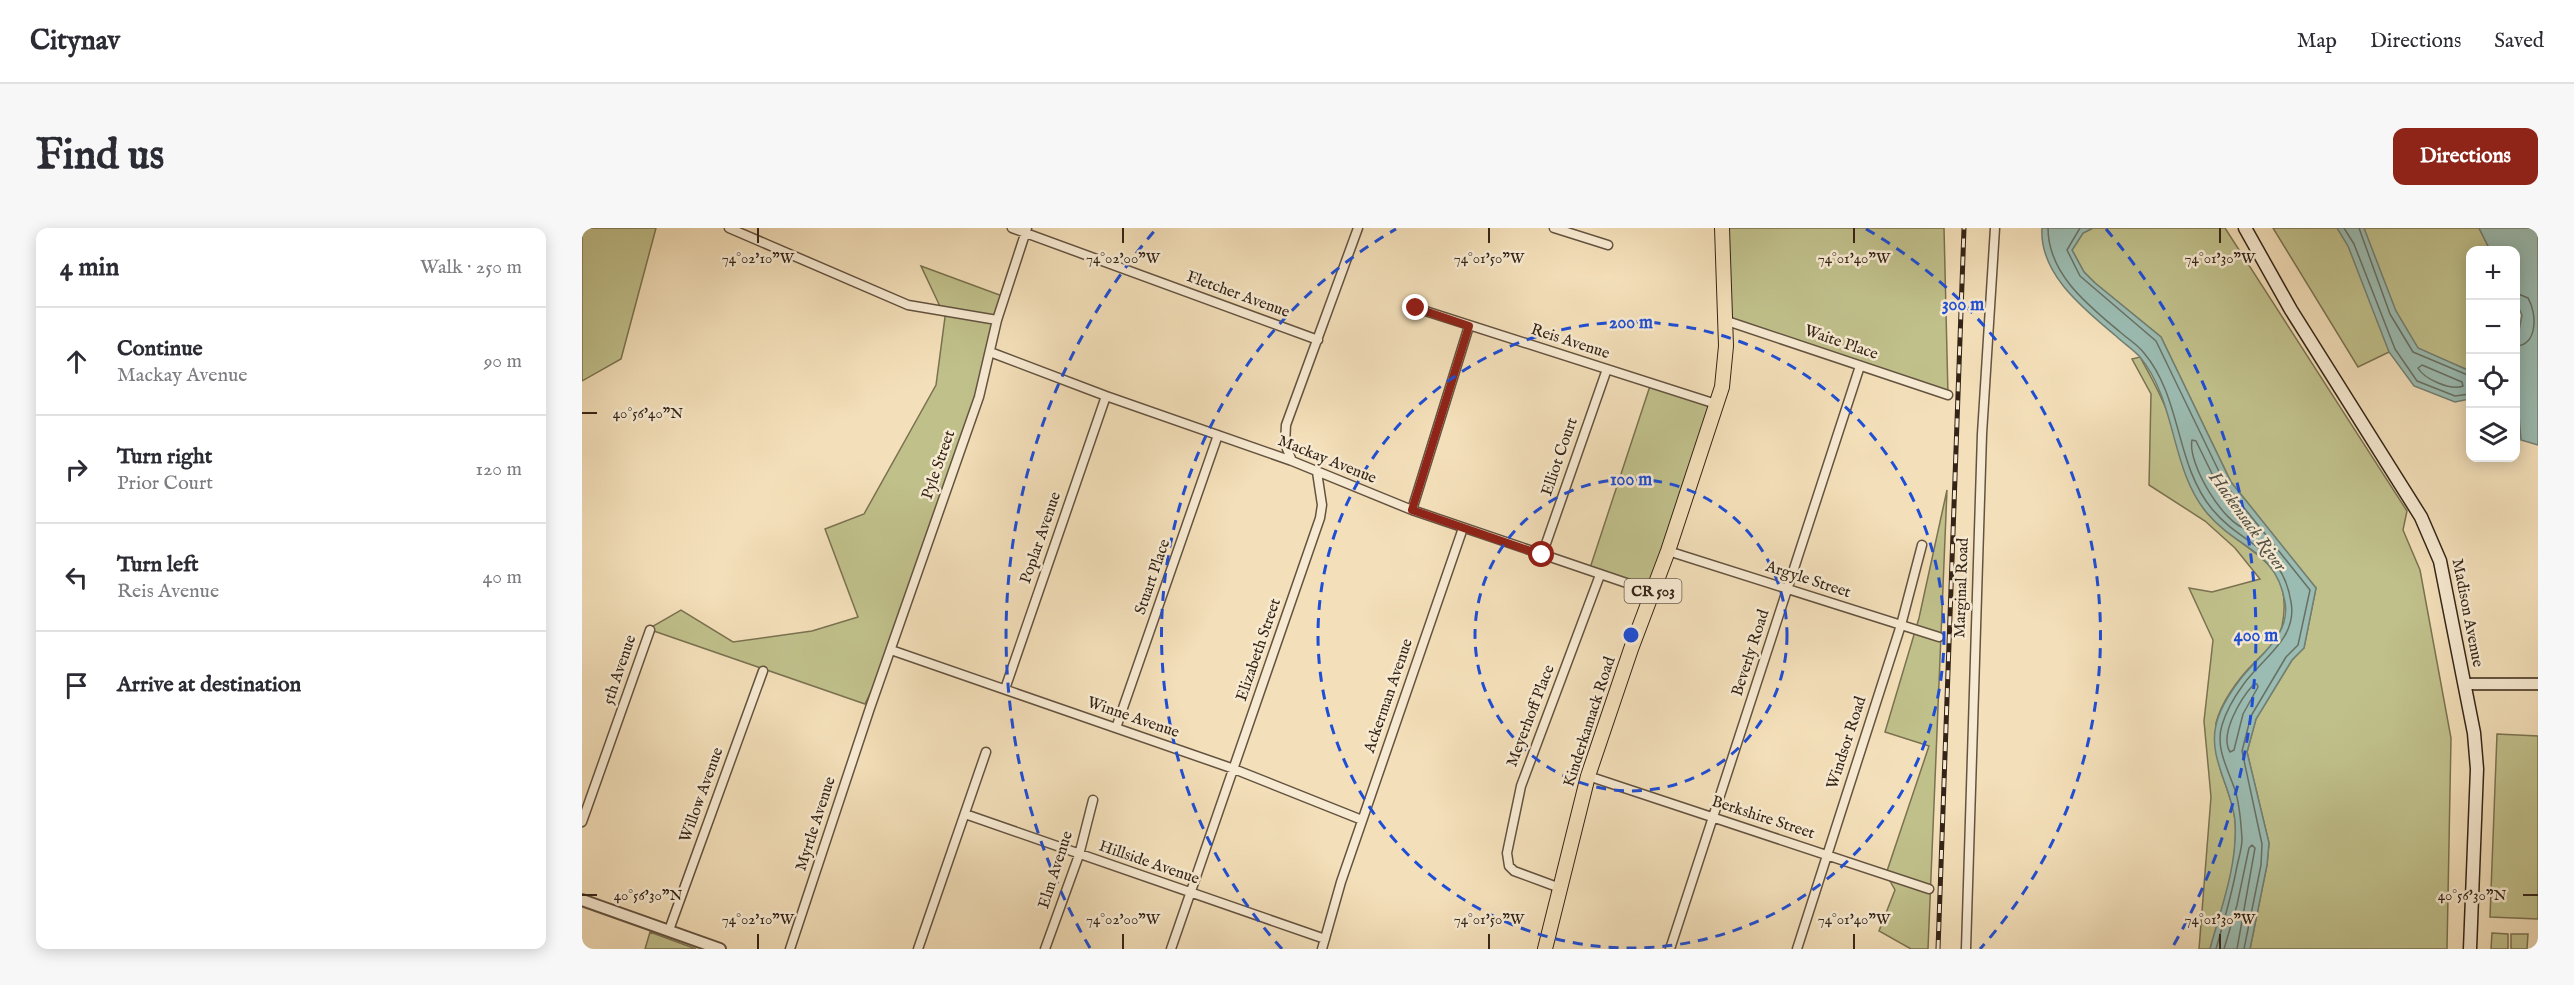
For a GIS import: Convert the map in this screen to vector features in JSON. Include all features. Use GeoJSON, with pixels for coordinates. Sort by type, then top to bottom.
{"type":"FeatureCollection","features":[{"type":"Feature","properties":{"kind":"main road","name":"Kinderkamack Road"},"geometry":{"type":"LineString","coordinates":[[1545,949],[1588,776],[1668,551],[1725,372],[1722,228]]}},
{"type":"Feature","properties":{"kind":"main road","name":"Madison Avenue"},"geometry":{"type":"LineString","coordinates":[[2245,228],[2290,310],[2428,531],[2440,561],[2447,586],[2474,733],[2476,769],[2470,949]]}},
{"type":"Feature","properties":{"kind":"street"},"geometry":{"type":"LineString","coordinates":[[729,228],[908,305],[997,320]]}},
{"type":"Feature","properties":{"kind":"street","name":"Fletcher Avenue"},"geometry":{"type":"LineString","coordinates":[[1012,228],[1026,230],[1318,340]]}},
{"type":"Feature","properties":{"kind":"street"},"geometry":{"type":"LineString","coordinates":[[1292,461],[1285,444],[1286,425],[1358,228]]}},
{"type":"Feature","properties":{"kind":"street"},"geometry":{"type":"LineString","coordinates":[[1554,228],[1608,245]]}},
{"type":"Feature","properties":{"kind":"street","name":"Marginal Road"},"geometry":{"type":"LineString","coordinates":[[1966,949],[1982,434],[1995,228]]}},
{"type":"Feature","properties":{"kind":"street","name":"Pyle Street"},"geometry":{"type":"LineString","coordinates":[[870,708],[979,397],[997,320],[1026,230]]}},
{"type":"Feature","properties":{"kind":"street","name":"Reis Avenue"},"geometry":{"type":"LineString","coordinates":[[1416,308],[1716,404]]}},
{"type":"Feature","properties":{"kind":"street","name":"Waite Place"},"geometry":{"type":"LineString","coordinates":[[1724,320],[1948,395]]}},
{"type":"Feature","properties":{"kind":"street"},"geometry":{"type":"LineString","coordinates":[[1412,510],[1469,326]]}},
{"type":"Feature","properties":{"kind":"street","name":"Mackay Avenue"},"geometry":{"type":"LineString","coordinates":[[990,352],[1106,396],[1292,461],[1412,510],[1653,592]]}},
{"type":"Feature","properties":{"kind":"street","name":"Beverly Road"},"geometry":{"type":"LineString","coordinates":[[1670,949],[1860,366]]}},
{"type":"Feature","properties":{"kind":"street","name":"Elliot Court"},"geometry":{"type":"LineString","coordinates":[[1542,555],[1607,369]]}},
{"type":"Feature","properties":{"kind":"street","name":"Poplar Avenue"},"geometry":{"type":"LineString","coordinates":[[1005,689],[1106,396]]}},
{"type":"Feature","properties":{"kind":"street","name":"Stuart Place"},"geometry":{"type":"LineString","coordinates":[[1116,728],[1218,435]]}},
{"type":"Feature","properties":{"kind":"street","name":"Elizabeth Street"},"geometry":{"type":"LineString","coordinates":[[1171,949],[1320,518],[1322,505],[1317,472]]}},
{"type":"Feature","properties":{"kind":"street","name":"Ackerman Avenue"},"geometry":{"type":"LineString","coordinates":[[1322,949],[1362,820],[1463,528]]}},
{"type":"Feature","properties":{"kind":"street","name":"Windsor Road"},"geometry":{"type":"LineString","coordinates":[[1797,949],[1901,625],[1922,546]]}},
{"type":"Feature","properties":{"kind":"street","name":"Argyle Street"},"geometry":{"type":"LineString","coordinates":[[1668,551],[1939,637]]}},
{"type":"Feature","properties":{"kind":"street","name":"Meyerhoff Place"},"geometry":{"type":"LineString","coordinates":[[1560,888],[1514,871],[1508,861],[1508,853],[1521,786],[1600,575]]}},
{"type":"Feature","properties":{"kind":"street","name":"5th Avenue"},"geometry":{"type":"LineString","coordinates":[[582,822],[650,630]]}},
{"type":"Feature","properties":{"kind":"street","name":"Winne Avenue"},"geometry":{"type":"LineString","coordinates":[[891,650],[1234,768],[1362,820]]}},
{"type":"Feature","properties":{"kind":"street","name":"Willow Avenue"},"geometry":{"type":"LineString","coordinates":[[669,930],[763,671]]}},
{"type":"Feature","properties":{"kind":"street"},"geometry":{"type":"LineString","coordinates":[[2464,684],[2538,684]]}},
{"type":"Feature","properties":{"kind":"street","name":"Myrtle Avenue"},"geometry":{"type":"LineString","coordinates":[[790,949],[870,708]]}},
{"type":"Feature","properties":{"kind":"street"},"geometry":{"type":"LineString","coordinates":[[918,949],[986,752]]}},
{"type":"Feature","properties":{"kind":"street","name":"Berkshire Street"},"geometry":{"type":"LineString","coordinates":[[1588,776],[1929,889]]}},
{"type":"Feature","properties":{"kind":"street","name":"Elm Avenue"},"geometry":{"type":"LineString","coordinates":[[1045,949],[1079,855],[1093,800]]}},
{"type":"Feature","properties":{"kind":"street","name":"Hillside Avenue"},"geometry":{"type":"LineString","coordinates":[[965,814],[1325,939]]}},
{"type":"Feature","properties":{"kind":"street"},"geometry":{"type":"LineString","coordinates":[[582,900],[720,949]]}},
{"type":"Feature","properties":{"kind":"green space"},"geometry":{"type":"Polygon","coordinates":[[[582,228],[656,228],[621,359],[582,381],[582,228]]]}},
{"type":"Feature","properties":{"kind":"green space"},"geometry":{"type":"Polygon","coordinates":[[[1722,228],[1944,228],[1948,395],[1724,320],[1722,228]]]}},
{"type":"Feature","properties":{"kind":"green space"},"geometry":{"type":"Polygon","coordinates":[[[2093,228],[2225,228],[2407,511],[2403,530],[2420,570],[2451,738],[2447,949],[2250,949],[2267,865],[2269,843],[2247,752],[2256,719],[2292,660],[2304,648],[2316,588],[2231,482],[2161,337],[2084,272],[2072,250],[2083,233],[2093,228]]]}},
{"type":"Feature","properties":{"kind":"green space"},"geometry":{"type":"Polygon","coordinates":[[[2273,228],[2479,228],[2488,246],[2466,246],[2466,369],[2418,349],[2389,352],[2358,367],[2273,228]]]}},
{"type":"Feature","properties":{"kind":"green space"},"geometry":{"type":"Polygon","coordinates":[[[921,266],[1005,297],[990,352],[891,650],[865,704],[648,629],[681,610],[733,642],[812,631],[858,617],[825,529],[864,514],[936,385],[945,317],[921,266]]]}},
{"type":"Feature","properties":{"kind":"green space"},"geometry":{"type":"Polygon","coordinates":[[[2140,357],[2165,407],[2193,491],[2208,514],[2222,528],[2263,560],[2274,572],[2281,586],[2284,604],[2282,626],[2277,638],[2236,684],[2222,707],[2216,723],[2219,765],[2233,808],[2236,836],[2232,869],[2210,949],[2199,949],[2211,797],[2204,721],[2213,640],[2189,588],[2212,592],[2260,579],[2235,548],[2205,521],[2149,485],[2151,394],[2132,359],[2140,357]]]}},
{"type":"Feature","properties":{"kind":"green space"},"geometry":{"type":"Polygon","coordinates":[[[1651,383],[1716,404],[1653,592],[1589,571],[1651,383]]]}},
{"type":"Feature","properties":{"kind":"green space"},"geometry":{"type":"Polygon","coordinates":[[[1947,490],[1928,949],[1911,949],[1879,931],[1895,890],[1886,874],[1929,746],[1885,732],[1919,618],[1947,490]]]}},
{"type":"Feature","properties":{"kind":"green space"},"geometry":{"type":"Polygon","coordinates":[[[2497,734],[2538,736],[2538,919],[2490,917],[2497,734]]]}},
{"type":"Feature","properties":{"kind":"green space"},"geometry":{"type":"Polygon","coordinates":[[[650,932],[696,949],[645,949],[650,932]]]}},
{"type":"Feature","properties":{"kind":"green space"},"geometry":{"type":"Polygon","coordinates":[[[2492,933],[2508,934],[2508,949],[2491,949],[2492,933]]]}},
{"type":"Feature","properties":{"kind":"green space"},"geometry":{"type":"Polygon","coordinates":[[[2511,934],[2528,934],[2527,949],[2511,949],[2511,934]]]}},
{"type":"Feature","properties":{"kind":"water","name":"Hackensack River"},"geometry":{"type":"Polygon","coordinates":[[[2042,228],[2093,228],[2083,233],[2072,250],[2084,272],[2161,337],[2231,482],[2316,588],[2304,648],[2292,660],[2256,719],[2247,752],[2269,843],[2267,865],[2250,949],[2210,949],[2228,886],[2235,837],[2233,809],[2218,761],[2214,737],[2222,708],[2246,672],[2271,646],[2283,626],[2285,602],[2280,584],[2265,560],[2219,525],[2195,496],[2179,456],[2161,394],[2152,375],[2137,354],[2066,289],[2048,260],[2043,245],[2042,228]]]}},
{"type":"Feature","properties":{"kind":"water"},"geometry":{"type":"Polygon","coordinates":[[[2337,228],[2364,228],[2396,311],[2418,348],[2466,369],[2466,400],[2455,402],[2414,386],[2389,352],[2348,246],[2337,228]]]}},
{"type":"Feature","properties":{"kind":"water"},"geometry":{"type":"Polygon","coordinates":[[[2479,228],[2538,228],[2538,445],[2521,440],[2520,246],[2488,246],[2479,228]]]}},
{"type":"Feature","properties":{"kind":"railway"},"geometry":{"type":"LineString","coordinates":[[1938,949],[1964,228]]}},
{"type":"Feature","properties":{"kind":"route"},"geometry":{"type":"LineString","coordinates":[[1416,308],[1469,326],[1412,510],[1542,555]]}}]}
